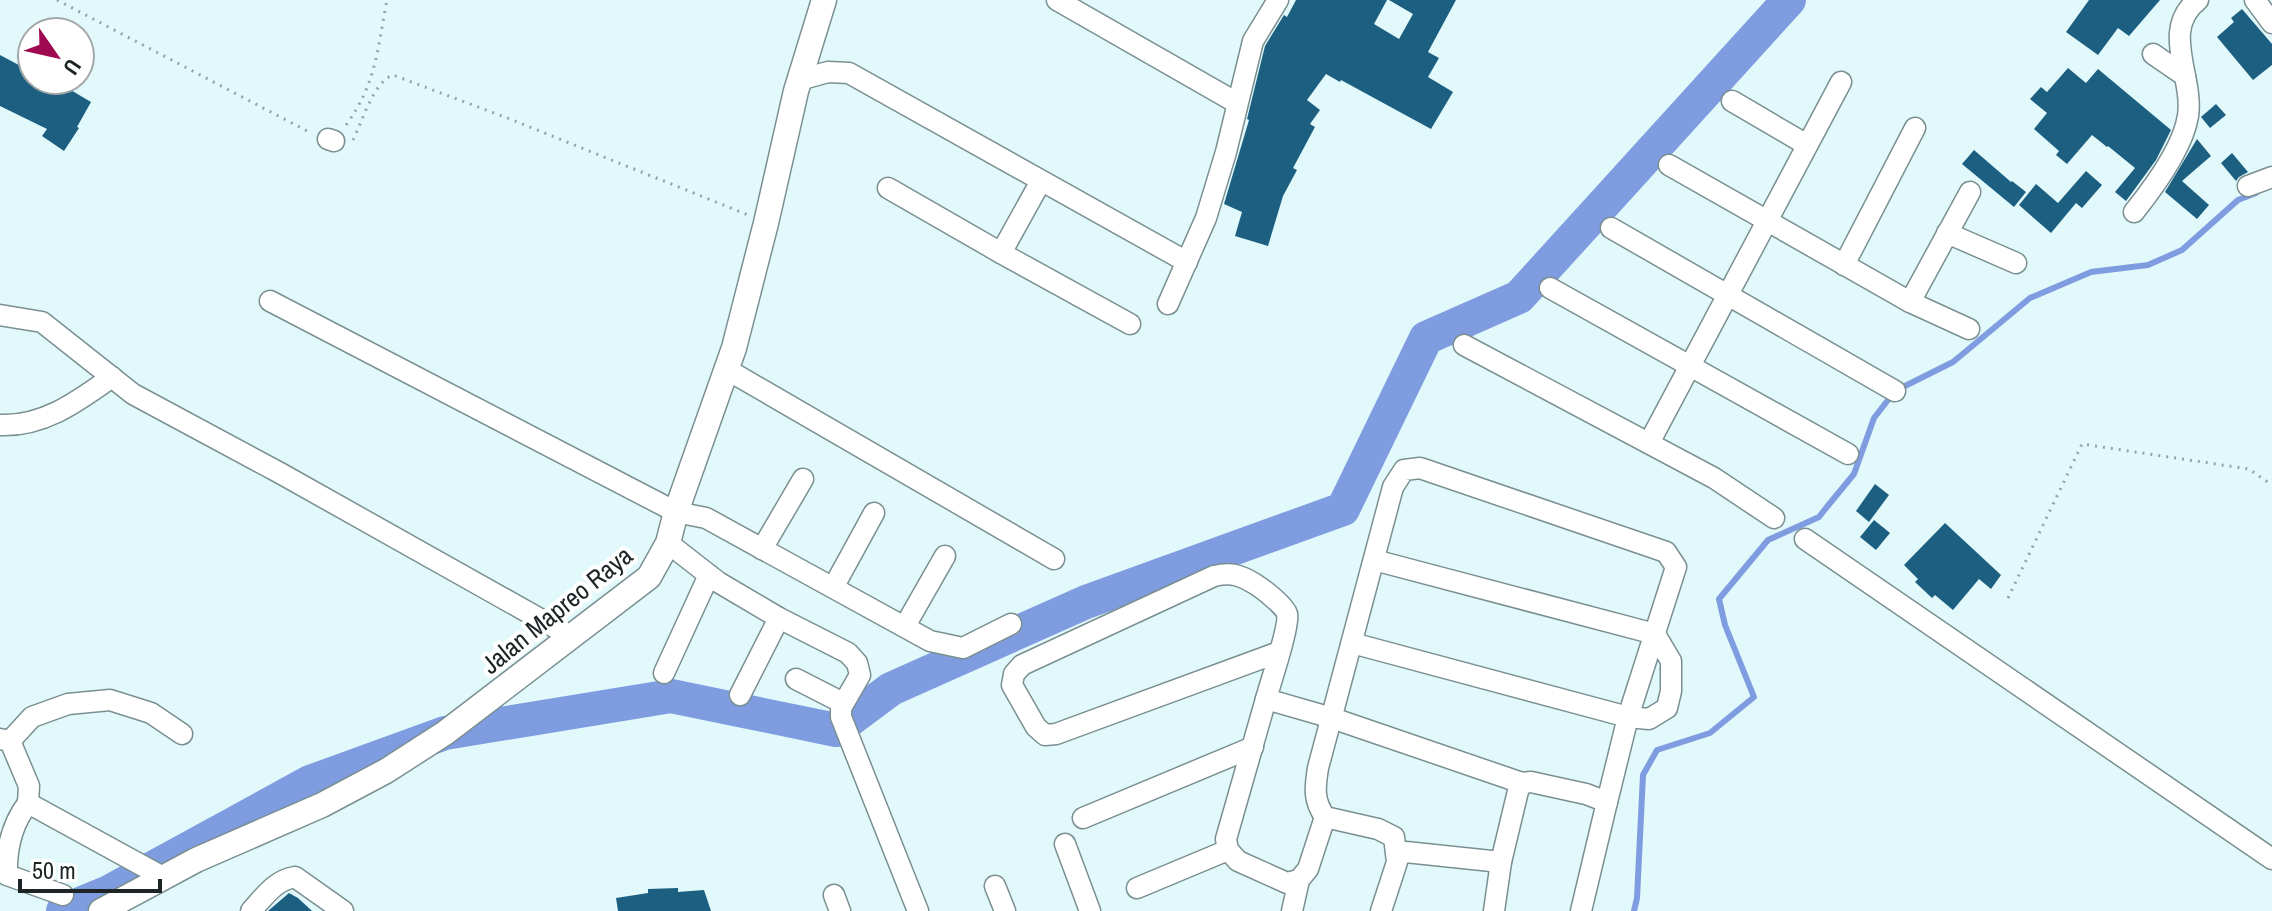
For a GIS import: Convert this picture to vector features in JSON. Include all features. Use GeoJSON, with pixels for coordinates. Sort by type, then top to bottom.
{"type":"FeatureCollection","features":[{"type":"Feature","properties":{"kind":"street","name":"Jalan Mapreo Raya"},"geometry":{"type":"LineString","coordinates":[[101,911],[196,860],[322,805],[386,771],[445,733],[649,577],[668,543],[734,348],[799,80],[824,0]]}},
{"type":"Feature","properties":{"kind":"street"},"geometry":{"type":"LineString","coordinates":[[1057,0],[1237,103]]}},
{"type":"Feature","properties":{"kind":"street"},"geometry":{"type":"LineString","coordinates":[[1168,304],[1212,199],[1253,41],[1278,0]]}},
{"type":"Feature","properties":{"kind":"street"},"geometry":{"type":"LineString","coordinates":[[2134,212],[2181,140],[2188,116],[2181,20],[2198,0]]}},
{"type":"Feature","properties":{"kind":"street"},"geometry":{"type":"LineString","coordinates":[[2255,0],[2272,23]]}},
{"type":"Feature","properties":{"kind":"street"},"geometry":{"type":"LineString","coordinates":[[2153,54],[2185,76]]}},
{"type":"Feature","properties":{"kind":"street"},"geometry":{"type":"LineString","coordinates":[[799,80],[828,72],[849,73],[1187,262]]}},
{"type":"Feature","properties":{"kind":"street"},"geometry":{"type":"LineString","coordinates":[[1649,443],[1841,82]]}},
{"type":"Feature","properties":{"kind":"street"},"geometry":{"type":"LineString","coordinates":[[1732,101],[1807,145]]}},
{"type":"Feature","properties":{"kind":"street"},"geometry":{"type":"LineString","coordinates":[[1844,265],[1915,128]]}},
{"type":"Feature","properties":{"kind":"street"},"geometry":{"type":"LineString","coordinates":[[1669,165],[1910,302],[1969,329]]}},
{"type":"Feature","properties":{"kind":"street"},"geometry":{"type":"LineString","coordinates":[[2248,186],[2272,177]]}},
{"type":"Feature","properties":{"kind":"street"},"geometry":{"type":"LineString","coordinates":[[1001,253],[1041,181]]}},
{"type":"Feature","properties":{"kind":"street"},"geometry":{"type":"LineString","coordinates":[[888,188],[1130,324]]}},
{"type":"Feature","properties":{"kind":"street"},"geometry":{"type":"LineString","coordinates":[[1910,302],[1970,192]]}},
{"type":"Feature","properties":{"kind":"street"},"geometry":{"type":"LineString","coordinates":[[1611,228],[1895,391]]}},
{"type":"Feature","properties":{"kind":"street"},"geometry":{"type":"LineString","coordinates":[[1947,233],[2016,263]]}},
{"type":"Feature","properties":{"kind":"street"},"geometry":{"type":"LineString","coordinates":[[1550,288],[1848,454]]}},
{"type":"Feature","properties":{"kind":"street"},"geometry":{"type":"LineString","coordinates":[[270,301],[676,512],[706,518],[930,641],[963,648],[1011,624]]}},
{"type":"Feature","properties":{"kind":"street"},"geometry":{"type":"LineString","coordinates":[[0,315],[42,322],[133,394],[572,637]]}},
{"type":"Feature","properties":{"kind":"street"},"geometry":{"type":"LineString","coordinates":[[1464,345],[1714,478],[1774,518]]}},
{"type":"Feature","properties":{"kind":"street"},"geometry":{"type":"LineString","coordinates":[[726,369],[1054,559]]}},
{"type":"Feature","properties":{"kind":"street"},"geometry":{"type":"LineString","coordinates":[[0,425],[14,426],[48,418],[112,377]]}},
{"type":"Feature","properties":{"kind":"street"},"geometry":{"type":"LineString","coordinates":[[1381,911],[1397,862],[1394,837],[1378,829],[1325,817],[1314,792],[1393,487],[1404,470],[1420,468],[1666,552],[1676,567],[1628,717],[1581,911]]}},
{"type":"Feature","properties":{"kind":"street"},"geometry":{"type":"LineString","coordinates":[[762,549],[803,479]]}},
{"type":"Feature","properties":{"kind":"street"},"geometry":{"type":"LineString","coordinates":[[834,586],[874,513]]}},
{"type":"Feature","properties":{"kind":"street"},"geometry":{"type":"LineString","coordinates":[[1805,539],[2272,859]]}},
{"type":"Feature","properties":{"kind":"street"},"geometry":{"type":"LineString","coordinates":[[668,543],[709,575],[779,618],[848,653],[857,663],[860,675],[843,703],[841,717],[918,911]]}},
{"type":"Feature","properties":{"kind":"street"},"geometry":{"type":"LineString","coordinates":[[905,626],[945,556]]}},
{"type":"Feature","properties":{"kind":"street"},"geometry":{"type":"LineString","coordinates":[[1352,643],[1628,717],[1649,719],[1667,708],[1671,691],[1671,661],[1655,634],[1374,560]]}},
{"type":"Feature","properties":{"kind":"street"},"geometry":{"type":"LineString","coordinates":[[1279,652],[1056,734],[1045,735],[1036,727],[1012,685],[1014,674],[1022,665],[1214,576],[1230,572],[1244,577],[1285,610],[1288,617],[1279,652],[1253,747],[1226,839],[1228,850],[1238,861],[1287,883],[1299,880]]}},
{"type":"Feature","properties":{"kind":"street"},"geometry":{"type":"LineString","coordinates":[[664,673],[709,575]]}},
{"type":"Feature","properties":{"kind":"street"},"geometry":{"type":"LineString","coordinates":[[740,695],[779,618]]}},
{"type":"Feature","properties":{"kind":"street"},"geometry":{"type":"LineString","coordinates":[[796,679],[843,703]]}},
{"type":"Feature","properties":{"kind":"street"},"geometry":{"type":"LineString","coordinates":[[1266,699],[1332,718],[1522,783],[1531,782],[1586,794],[1607,802]]}},
{"type":"Feature","properties":{"kind":"street"},"geometry":{"type":"LineString","coordinates":[[63,895],[7,875],[6,850],[21,811],[28,803],[29,786],[5,740],[32,717],[68,704],[110,700],[151,713],[182,734]]}},
{"type":"Feature","properties":{"kind":"street"},"geometry":{"type":"LineString","coordinates":[[1083,818],[1253,747]]}},
{"type":"Feature","properties":{"kind":"street"},"geometry":{"type":"LineString","coordinates":[[1494,911],[1501,862],[1522,783]]}},
{"type":"Feature","properties":{"kind":"street"},"geometry":{"type":"LineString","coordinates":[[28,803],[163,877]]}},
{"type":"Feature","properties":{"kind":"street"},"geometry":{"type":"LineString","coordinates":[[1292,911],[1299,880],[1308,869],[1325,817]]}},
{"type":"Feature","properties":{"kind":"street"},"geometry":{"type":"LineString","coordinates":[[1065,844],[1090,911]]}},
{"type":"Feature","properties":{"kind":"street"},"geometry":{"type":"LineString","coordinates":[[1137,888],[1228,850]]}},
{"type":"Feature","properties":{"kind":"street"},"geometry":{"type":"LineString","coordinates":[[1396,851],[1501,862]]}},
{"type":"Feature","properties":{"kind":"street"},"geometry":{"type":"LineString","coordinates":[[251,911],[273,886],[286,878],[295,877],[343,911]]}},
{"type":"Feature","properties":{"kind":"street"},"geometry":{"type":"LineString","coordinates":[[995,886],[1005,911]]}},
{"type":"Feature","properties":{"kind":"path"},"geometry":{"type":"LineString","coordinates":[[57,0],[278,117],[337,141],[354,138],[381,83],[389,75],[398,76],[766,223]]}},
{"type":"Feature","properties":{"kind":"path"},"geometry":{"type":"LineString","coordinates":[[337,141],[370,82],[380,49],[387,0]]}},
{"type":"Feature","properties":{"kind":"path"},"geometry":{"type":"LineString","coordinates":[[2008,598],[2082,444],[2222,463],[2249,469],[2272,485]]}},
{"type":"Feature","properties":{"kind":"building"},"geometry":{"type":"Polygon","coordinates":[[[1296,0],[1387,0],[1374,24],[1399,39],[1413,14],[1389,0],[1456,0],[1428,52],[1439,58],[1428,77],[1453,92],[1431,129],[1326,74],[1307,100],[1320,110],[1310,124],[1315,127],[1293,168],[1297,170],[1283,196],[1268,246],[1235,236],[1242,212],[1224,204],[1249,120],[1265,46],[1296,0]]]}},
{"type":"Feature","properties":{"kind":"building"},"geometry":{"type":"Polygon","coordinates":[[[2089,0],[2160,0],[2129,36],[2118,28],[2098,55],[2066,32],[2089,0]]]}},
{"type":"Feature","properties":{"kind":"building"},"geometry":{"type":"Polygon","coordinates":[[[2242,9],[2272,44],[2272,65],[2253,80],[2217,37],[2234,22],[2231,18],[2242,9]]]}},
{"type":"Feature","properties":{"kind":"building"},"geometry":{"type":"Polygon","coordinates":[[[0,55],[16,64],[16,96],[81,96],[91,102],[64,151],[42,136],[47,129],[0,106],[0,55]]]}},
{"type":"Feature","properties":{"kind":"building"},"geometry":{"type":"Polygon","coordinates":[[[2068,68],[2086,83],[2098,69],[2171,130],[2156,160],[2126,201],[2115,192],[2135,168],[2108,146],[2092,135],[2067,164],[2056,155],[2059,151],[2034,129],[2047,113],[2030,99],[2041,87],[2047,92],[2068,68]]]}},
{"type":"Feature","properties":{"kind":"building"},"geometry":{"type":"Polygon","coordinates":[[[2216,104],[2226,115],[2210,128],[2201,117],[2216,104]]]}},
{"type":"Feature","properties":{"kind":"building"},"geometry":{"type":"Polygon","coordinates":[[[2197,139],[2211,156],[2182,181],[2209,205],[2197,219],[2165,192],[2197,139]]]}},
{"type":"Feature","properties":{"kind":"building"},"geometry":{"type":"Polygon","coordinates":[[[1974,150],[2026,192],[2014,207],[1962,164],[1974,150]]]}},
{"type":"Feature","properties":{"kind":"building"},"geometry":{"type":"Polygon","coordinates":[[[2232,153],[2248,172],[2236,181],[2221,163],[2232,153]]]}},
{"type":"Feature","properties":{"kind":"building"},"geometry":{"type":"Polygon","coordinates":[[[2086,171],[2102,185],[2082,208],[2076,203],[2051,233],[2019,205],[2036,184],[2058,203],[2086,171]]]}},
{"type":"Feature","properties":{"kind":"building"},"geometry":{"type":"Polygon","coordinates":[[[1875,484],[1889,495],[1869,522],[1856,511],[1875,484]]]}},
{"type":"Feature","properties":{"kind":"building"},"geometry":{"type":"Polygon","coordinates":[[[1874,520],[1890,533],[1876,550],[1860,537],[1874,520]]]}},
{"type":"Feature","properties":{"kind":"building"},"geometry":{"type":"Polygon","coordinates":[[[1945,523],[2001,575],[1991,589],[1979,579],[1953,610],[1935,595],[1932,598],[1915,582],[1918,579],[1904,565],[1945,523]]]}},
{"type":"Feature","properties":{"kind":"building"},"geometry":{"type":"Polygon","coordinates":[[[678,888],[678,892],[704,890],[711,911],[618,911],[616,898],[648,893],[648,889],[678,888]]]}},
{"type":"Feature","properties":{"kind":"building"},"geometry":{"type":"Polygon","coordinates":[[[289,893],[298,898],[312,911],[268,911],[289,893]]]}},
{"type":"Feature","properties":{"kind":"waterway"},"geometry":{"type":"LineString","coordinates":[[63,911],[109,892],[310,782],[445,733],[671,696],[836,730],[891,689],[1086,602],[1343,509],[1426,338],[1519,297],[1789,0]]}},
{"type":"Feature","properties":{"kind":"waterway"},"geometry":{"type":"LineString","coordinates":[[1634,911],[1643,775],[1657,750],[1710,733],[1754,697],[1725,625],[1719,599],[1768,540],[1819,517],[1854,474],[1874,418],[1895,391],[1953,362],[2030,298],[2091,272],[2148,265],[2182,250],[2238,200],[2256,193]]}}]}
